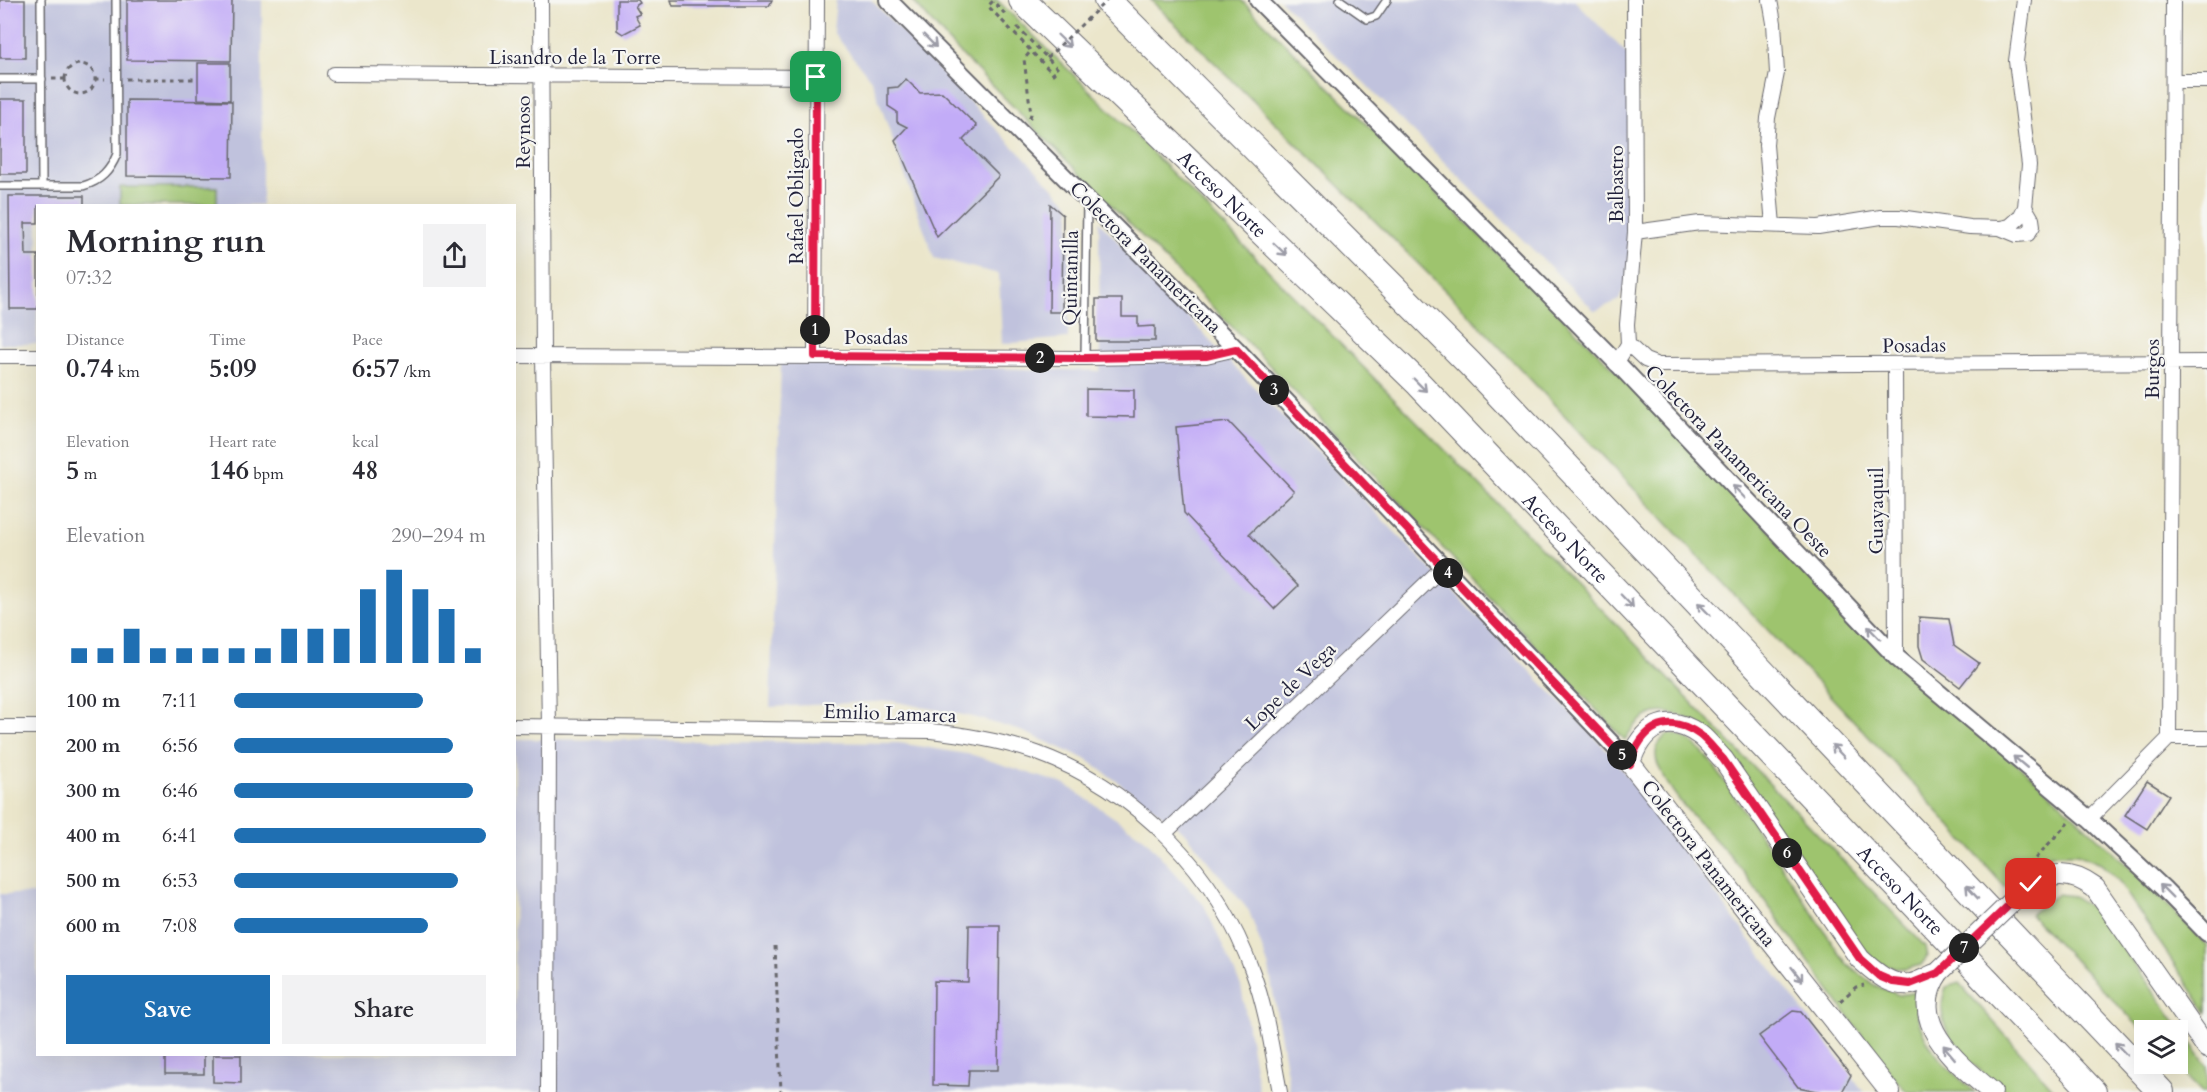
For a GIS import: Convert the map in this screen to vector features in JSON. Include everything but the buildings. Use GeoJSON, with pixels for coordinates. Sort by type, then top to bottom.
{"type":"FeatureCollection","features":[{"type":"Feature","properties":{"kind":"highway"},"geometry":{"type":"LineString","coordinates":[[1107,0],[1470,364],[2161,1092]]}},
{"type":"Feature","properties":{"kind":"highway","name":"Acceso Norte"},"geometry":{"type":"LineString","coordinates":[[1015,9],[1419,384],[2093,1092]]}},
{"type":"Feature","properties":{"kind":"main road"},"geometry":{"type":"LineString","coordinates":[[1630,764],[1639,740],[1649,731],[1661,725],[1673,723],[1684,726],[1701,736],[1723,759],[1860,959],[1879,976],[1893,982],[1910,984],[1939,972]]}},
{"type":"Feature","properties":{"kind":"main road","name":"Colectora Panamericana"},"geometry":{"type":"LineString","coordinates":[[1630,764],[1890,1092]]}},
{"type":"Feature","properties":{"kind":"main road"},"geometry":{"type":"LineString","coordinates":[[1992,1092],[1946,1051],[1933,1029],[1928,1006],[1929,990],[1939,972],[2031,884],[2054,876],[2074,877],[2095,888],[2207,1048]]}},
{"type":"Feature","properties":{"kind":"street","name":"Reynoso"},"geometry":{"type":"LineString","coordinates":[[541,0],[543,356],[549,726],[548,1092]]}},
{"type":"Feature","properties":{"kind":"street","name":"Rafael Obligado"},"geometry":{"type":"LineString","coordinates":[[815,356],[817,0]]}},
{"type":"Feature","properties":{"kind":"street","name":"Colectora Panamericana"},"geometry":{"type":"LineString","coordinates":[[888,0],[1236,349],[1630,764]]}},
{"type":"Feature","properties":{"kind":"street","name":"Colectora Panamericana Oeste"},"geometry":{"type":"LineString","coordinates":[[1258,0],[1616,364],[1896,657],[2084,815],[2163,888],[2207,933]]}},
{"type":"Feature","properties":{"kind":"street","name":"Balbastro"},"geometry":{"type":"LineString","coordinates":[[1628,345],[1627,324],[1635,232],[1634,0]]}},
{"type":"Feature","properties":{"kind":"street"},"geometry":{"type":"LineString","coordinates":[[1770,0],[1777,73],[1768,118],[1767,145],[1773,225]]}},
{"type":"Feature","properties":{"kind":"street"},"geometry":{"type":"LineString","coordinates":[[1635,232],[1700,223],[1818,227],[1881,216],[1970,227],[2010,226],[2020,218],[2025,207],[2029,165],[2016,61],[2024,0]]}},
{"type":"Feature","properties":{"kind":"street","name":"Burgos"},"geometry":{"type":"LineString","coordinates":[[2169,738],[2174,0]]}},
{"type":"Feature","properties":{"kind":"street","name":"Lisandro de la Torre"},"geometry":{"type":"LineString","coordinates":[[334,74],[816,77]]}},
{"type":"Feature","properties":{"kind":"street"},"geometry":{"type":"LineString","coordinates":[[2174,81],[2207,81]]}},
{"type":"Feature","properties":{"kind":"street"},"geometry":{"type":"LineString","coordinates":[[1616,364],[1628,345]]}},
{"type":"Feature","properties":{"kind":"street","name":"Posadas"},"geometry":{"type":"LineString","coordinates":[[1628,345],[1645,360],[1658,365],[2207,362]]}},
{"type":"Feature","properties":{"kind":"street","name":"Posadas"},"geometry":{"type":"LineString","coordinates":[[516,356],[1085,358],[1206,356],[1236,349]]}},
{"type":"Feature","properties":{"kind":"street"},"geometry":{"type":"LineString","coordinates":[[0,356],[36,356]]}},
{"type":"Feature","properties":{"kind":"street","name":"Guayaquil"},"geometry":{"type":"LineString","coordinates":[[1895,365],[1896,657]]}},
{"type":"Feature","properties":{"kind":"street","name":"Lope de Vega"},"geometry":{"type":"LineString","coordinates":[[1164,834],[1443,567]]}},
{"type":"Feature","properties":{"kind":"street","name":"Emilio Lamarca"},"geometry":{"type":"LineString","coordinates":[[516,726],[931,731],[997,741],[1068,766],[1101,784],[1134,807],[1164,834],[1202,878],[1239,938],[1260,992],[1280,1092]]}},
{"type":"Feature","properties":{"kind":"street"},"geometry":{"type":"LineString","coordinates":[[0,727],[36,727]]}},
{"type":"Feature","properties":{"kind":"street"},"geometry":{"type":"LineString","coordinates":[[2084,815],[2169,738],[2207,738]]}},
{"type":"Feature","properties":{"kind":"lane"},"geometry":{"type":"LineString","coordinates":[[41,0],[42,185]]}},
{"type":"Feature","properties":{"kind":"lane"},"geometry":{"type":"LineString","coordinates":[[0,186],[83,186],[95,183],[112,167],[117,154],[116,0]]}},
{"type":"Feature","properties":{"kind":"lane"},"geometry":{"type":"LineString","coordinates":[[1340,0],[1367,19],[1376,16],[1387,0]]}},
{"type":"Feature","properties":{"kind":"lane"},"geometry":{"type":"LineString","coordinates":[[0,79],[42,79]]}},
{"type":"Feature","properties":{"kind":"lane","name":"Quintanilla"},"geometry":{"type":"LineString","coordinates":[[1085,358],[1087,198]]}},
{"type":"Feature","properties":{"kind":"path"},"geometry":{"type":"LineString","coordinates":[[1047,58],[1107,0]]}},
{"type":"Feature","properties":{"kind":"path"},"geometry":{"type":"LineString","coordinates":[[1015,9],[993,2],[988,6],[1053,74],[1058,69],[1016,26]]}},
{"type":"Feature","properties":{"kind":"path"},"geometry":{"type":"LineString","coordinates":[[1025,135],[1031,114],[1024,59],[1031,51]]}},
{"type":"Feature","properties":{"kind":"path"},"geometry":{"type":"LineString","coordinates":[[80,64],[90,68],[95,79],[90,89],[80,93],[69,89],[65,79],[69,68],[80,64]]}},
{"type":"Feature","properties":{"kind":"path"},"geometry":{"type":"LineString","coordinates":[[95,79],[195,79]]}},
{"type":"Feature","properties":{"kind":"path"},"geometry":{"type":"LineString","coordinates":[[2033,861],[2084,815]]}},
{"type":"Feature","properties":{"kind":"path"},"geometry":{"type":"LineString","coordinates":[[775,946],[781,1092]]}},
{"type":"Feature","properties":{"kind":"path"},"geometry":{"type":"LineString","coordinates":[[1827,1012],[1856,987],[1866,985]]}},
{"type":"Feature","properties":{"kind":"shaded area"},"geometry":{"type":"Polygon","coordinates":[[[0,0],[262,0],[262,204],[36,204],[36,344],[0,344],[0,0]]]}},
{"type":"Feature","properties":{"kind":"shaded area"},"geometry":{"type":"Polygon","coordinates":[[[836,0],[871,0],[1070,205],[1068,338],[1002,344],[999,274],[934,258],[872,81],[833,32],[836,0]]]}},
{"type":"Feature","properties":{"kind":"shaded area"},"geometry":{"type":"Polygon","coordinates":[[[1280,0],[1574,0],[1630,57],[1633,232],[1626,283],[1619,300],[1595,311],[1280,0]]]}},
{"type":"Feature","properties":{"kind":"shaded area"},"geometry":{"type":"Polygon","coordinates":[[[1099,221],[1242,375],[1609,752],[1864,1092],[1290,1092],[1269,968],[1249,911],[1186,833],[1126,788],[1086,759],[1024,732],[974,717],[892,701],[770,707],[781,363],[1100,371],[1099,221]]]}},
{"type":"Feature","properties":{"kind":"shaded area"},"geometry":{"type":"Polygon","coordinates":[[[516,739],[899,743],[973,755],[1066,785],[1144,838],[1204,905],[1241,986],[1259,1092],[0,1092],[0,894],[36,894],[36,1056],[516,1056],[516,739]]]}},
{"type":"Feature","properties":{"kind":"green space"},"geometry":{"type":"Polygon","coordinates":[[[912,0],[997,0],[1126,126],[1624,632],[1925,946],[1927,957],[1921,965],[1905,969],[1886,966],[1873,959],[1857,942],[1697,723],[1675,714],[1656,713],[1640,721],[1625,740],[1253,348],[948,41],[912,0]]]}},
{"type":"Feature","properties":{"kind":"green space"},"geometry":{"type":"Polygon","coordinates":[[[1151,0],[1241,0],[1657,411],[1892,661],[2036,780],[2144,881],[2207,945],[2207,1013],[2118,880],[2101,864],[2077,854],[2051,854],[2005,887],[1904,774],[1459,304],[1151,0]]]}},
{"type":"Feature","properties":{"kind":"green space"},"geometry":{"type":"Polygon","coordinates":[[[120,187],[217,187],[217,204],[120,204],[120,187]]]}},
{"type":"Feature","properties":{"kind":"green space"},"geometry":{"type":"Polygon","coordinates":[[[1669,734],[1688,740],[1712,763],[1846,963],[1874,985],[1899,995],[1918,992],[1917,1015],[1932,1049],[1975,1092],[1907,1092],[1895,1079],[1741,869],[1674,794],[1665,780],[1656,756],[1659,743],[1669,734]]]}},
{"type":"Feature","properties":{"kind":"green space"},"geometry":{"type":"Polygon","coordinates":[[[2058,894],[2073,896],[2097,912],[2174,1020],[2134,1022],[2030,914],[2058,894]]]}},
{"type":"Feature","properties":{"kind":"green space"},"geometry":{"type":"Polygon","coordinates":[[[1959,983],[2056,1092],[2007,1092],[1957,1048],[1943,1020],[1942,1004],[1946,987],[1959,983]]]}},
{"type":"Feature","properties":{"kind":"green space"},"geometry":{"type":"Polygon","coordinates":[[[2188,1039],[2207,1066],[2207,1092],[2202,1092],[2184,1074],[2188,1074],[2188,1039]]]}},
{"type":"Feature","properties":{"kind":"route"},"geometry":{"type":"LineString","coordinates":[[816,77],[815,356],[1085,358],[1206,356],[1236,349],[1630,764],[1639,740],[1649,731],[1661,725],[1673,723],[1684,726],[1701,736],[1723,759],[1860,959],[1879,976],[1893,982],[1910,984],[1938,973],[2031,884]]}}]}
